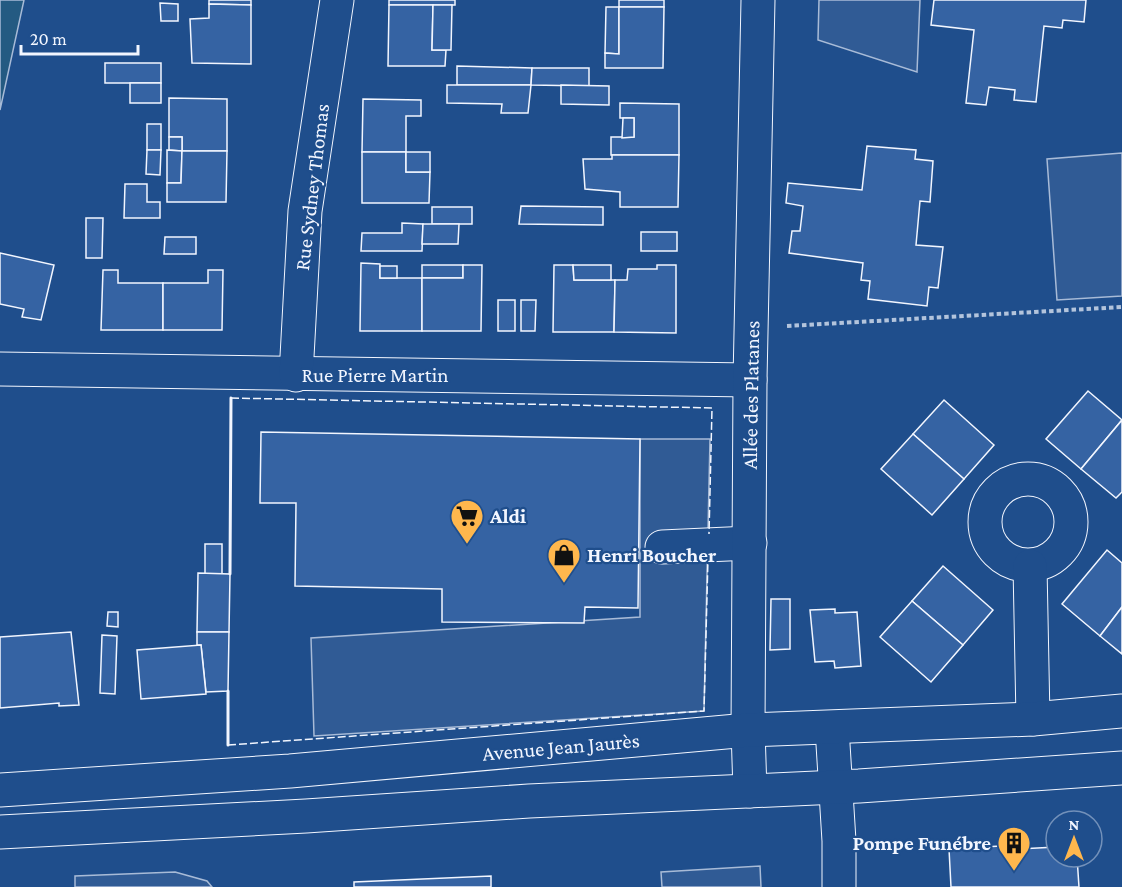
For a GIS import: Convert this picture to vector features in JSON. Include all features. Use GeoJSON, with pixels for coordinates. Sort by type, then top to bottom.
{"type":"FeatureCollection","features":[{"type":"Feature","properties":{"kind":"main road","name":"Rue Sydney Thomas"},"geometry":{"type":"LineString","coordinates":[[296,375],[305,211],[337,0]]}},
{"type":"Feature","properties":{"kind":"main road","name":"Allée des Platanes"},"geometry":{"type":"LineString","coordinates":[[750,791],[748,730],[750,380],[758,0]]}},
{"type":"Feature","properties":{"kind":"main road","name":"Rue Pierre Martin"},"geometry":{"type":"LineString","coordinates":[[0,369],[750,380]]}},
{"type":"Feature","properties":{"kind":"main road"},"geometry":{"type":"LineString","coordinates":[[662,547],[750,543]]}},
{"type":"Feature","properties":{"kind":"main road"},"geometry":{"type":"LineString","coordinates":[[1030,566],[1033,719]]}},
{"type":"Feature","properties":{"kind":"main road","name":"Avenue Jean Jaurès"},"geometry":{"type":"LineString","coordinates":[[0,790],[290,771],[748,730],[1033,719],[1122,711]]}},
{"type":"Feature","properties":{"kind":"main road"},"geometry":{"type":"LineString","coordinates":[[832,728],[839,841],[839,887]]}},
{"type":"Feature","properties":{"kind":"main road"},"geometry":{"type":"LineString","coordinates":[[0,832],[306,816],[529,801],[834,788],[1122,768]]}},
{"type":"Feature","properties":{"kind":"path"},"geometry":{"type":"LineString","coordinates":[[751,328],[1122,307]]}},
{"type":"Feature","properties":{"kind":"shaded area"},"geometry":{"type":"Polygon","coordinates":[[[0,0],[24,0],[0,110],[0,0]]]}},
{"type":"Feature","properties":{"kind":"shaded area"},"geometry":{"type":"Polygon","coordinates":[[[819,0],[920,0],[917,72],[818,40],[819,0]]]}},
{"type":"Feature","properties":{"kind":"shaded area"},"geometry":{"type":"Polygon","coordinates":[[[1122,153],[1122,296],[1057,300],[1047,159],[1122,153]]]}},
{"type":"Feature","properties":{"kind":"shaded area"},"geometry":{"type":"Polygon","coordinates":[[[640,439],[710,439],[704,711],[314,736],[311,638],[640,617],[640,439]]]}},
{"type":"Feature","properties":{"kind":"shaded area"},"geometry":{"type":"Polygon","coordinates":[[[760,866],[761,887],[662,887],[661,872],[760,866]]]}},
{"type":"Feature","properties":{"kind":"shaded area"},"geometry":{"type":"Polygon","coordinates":[[[175,872],[207,881],[212,887],[75,887],[75,876],[175,872]]]}},
{"type":"Feature","properties":{"kind":"building"},"geometry":{"type":"Polygon","coordinates":[[[209,0],[251,0],[251,5],[209,4],[209,0]]]}},
{"type":"Feature","properties":{"kind":"building"},"geometry":{"type":"Polygon","coordinates":[[[389,0],[455,0],[455,5],[389,5],[389,0]]]}},
{"type":"Feature","properties":{"kind":"building"},"geometry":{"type":"Polygon","coordinates":[[[619,0],[664,0],[664,7],[619,7],[619,0]]]}},
{"type":"Feature","properties":{"kind":"building"},"geometry":{"type":"Polygon","coordinates":[[[934,0],[1086,0],[1084,22],[1063,20],[1062,28],[1044,26],[1036,102],[1014,100],[1015,90],[989,87],[986,105],[966,103],[974,30],[931,25],[934,0]]]}},
{"type":"Feature","properties":{"kind":"building"},"geometry":{"type":"Polygon","coordinates":[[[160,3],[178,4],[178,21],[161,21],[160,3]]]}},
{"type":"Feature","properties":{"kind":"building"},"geometry":{"type":"Polygon","coordinates":[[[209,4],[251,5],[251,64],[192,63],[190,19],[209,18],[209,4]]]}},
{"type":"Feature","properties":{"kind":"building"},"geometry":{"type":"Polygon","coordinates":[[[389,5],[433,5],[432,50],[446,50],[445,66],[388,66],[389,5]]]}},
{"type":"Feature","properties":{"kind":"building"},"geometry":{"type":"Polygon","coordinates":[[[433,5],[452,5],[451,50],[432,50],[433,5]]]}},
{"type":"Feature","properties":{"kind":"building"},"geometry":{"type":"Polygon","coordinates":[[[606,7],[619,7],[619,54],[605,53],[606,7]]]}},
{"type":"Feature","properties":{"kind":"building"},"geometry":{"type":"Polygon","coordinates":[[[619,7],[664,7],[663,68],[605,68],[605,53],[619,54],[619,7]]]}},
{"type":"Feature","properties":{"kind":"building"},"geometry":{"type":"Polygon","coordinates":[[[105,63],[161,63],[161,83],[105,83],[105,63]]]}},
{"type":"Feature","properties":{"kind":"building"},"geometry":{"type":"Polygon","coordinates":[[[457,66],[532,68],[531,85],[457,85],[457,66]]]}},
{"type":"Feature","properties":{"kind":"building"},"geometry":{"type":"Polygon","coordinates":[[[532,68],[589,68],[589,86],[531,85],[532,68]]]}},
{"type":"Feature","properties":{"kind":"building"},"geometry":{"type":"Polygon","coordinates":[[[130,83],[161,83],[161,103],[130,103],[130,83]]]}},
{"type":"Feature","properties":{"kind":"building"},"geometry":{"type":"Polygon","coordinates":[[[447,85],[531,85],[528,113],[501,113],[502,104],[447,103],[447,85]]]}},
{"type":"Feature","properties":{"kind":"building"},"geometry":{"type":"Polygon","coordinates":[[[561,85],[609,86],[609,105],[561,104],[561,85]]]}},
{"type":"Feature","properties":{"kind":"building"},"geometry":{"type":"Polygon","coordinates":[[[169,98],[227,99],[227,151],[182,151],[182,137],[169,137],[169,98]]]}},
{"type":"Feature","properties":{"kind":"building"},"geometry":{"type":"Polygon","coordinates":[[[363,99],[421,100],[421,116],[406,116],[406,152],[362,152],[363,99]]]}},
{"type":"Feature","properties":{"kind":"building"},"geometry":{"type":"Polygon","coordinates":[[[620,103],[679,104],[679,155],[611,155],[611,137],[634,137],[634,118],[620,118],[620,103]]]}},
{"type":"Feature","properties":{"kind":"building"},"geometry":{"type":"Polygon","coordinates":[[[623,118],[634,118],[634,137],[622,138],[623,118]]]}},
{"type":"Feature","properties":{"kind":"building"},"geometry":{"type":"Polygon","coordinates":[[[147,124],[161,124],[161,150],[147,150],[147,124]]]}},
{"type":"Feature","properties":{"kind":"building"},"geometry":{"type":"Polygon","coordinates":[[[169,137],[182,137],[182,151],[169,150],[169,137]]]}},
{"type":"Feature","properties":{"kind":"building"},"geometry":{"type":"Polygon","coordinates":[[[867,146],[916,150],[915,159],[933,161],[930,202],[920,201],[916,245],[943,247],[938,288],[929,287],[927,306],[868,299],[870,281],[861,280],[863,263],[789,253],[792,231],[800,231],[803,206],[786,203],[788,183],[862,190],[867,146]]]}},
{"type":"Feature","properties":{"kind":"building"},"geometry":{"type":"Polygon","coordinates":[[[147,150],[161,150],[160,175],[146,174],[147,150]]]}},
{"type":"Feature","properties":{"kind":"building"},"geometry":{"type":"Polygon","coordinates":[[[167,150],[182,151],[181,183],[167,183],[167,150]]]}},
{"type":"Feature","properties":{"kind":"building"},"geometry":{"type":"Polygon","coordinates":[[[182,151],[227,151],[226,202],[167,202],[167,183],[181,183],[182,151]]]}},
{"type":"Feature","properties":{"kind":"building"},"geometry":{"type":"Polygon","coordinates":[[[362,152],[406,152],[406,172],[430,172],[429,203],[362,203],[362,152]]]}},
{"type":"Feature","properties":{"kind":"building"},"geometry":{"type":"Polygon","coordinates":[[[406,152],[430,152],[430,172],[406,172],[406,152]]]}},
{"type":"Feature","properties":{"kind":"building"},"geometry":{"type":"Polygon","coordinates":[[[612,155],[679,155],[678,207],[620,207],[620,192],[585,189],[583,159],[612,159],[612,155]]]}},
{"type":"Feature","properties":{"kind":"building"},"geometry":{"type":"Polygon","coordinates":[[[125,184],[147,184],[147,202],[160,202],[160,218],[124,218],[125,184]]]}},
{"type":"Feature","properties":{"kind":"building"},"geometry":{"type":"Polygon","coordinates":[[[521,206],[603,207],[603,225],[519,224],[521,206]]]}},
{"type":"Feature","properties":{"kind":"building"},"geometry":{"type":"Polygon","coordinates":[[[432,207],[472,207],[472,224],[432,224],[432,207]]]}},
{"type":"Feature","properties":{"kind":"building"},"geometry":{"type":"Polygon","coordinates":[[[86,218],[103,218],[102,258],[86,258],[86,218]]]}},
{"type":"Feature","properties":{"kind":"building"},"geometry":{"type":"Polygon","coordinates":[[[402,223],[423,224],[422,251],[361,251],[362,233],[402,233],[402,223]]]}},
{"type":"Feature","properties":{"kind":"building"},"geometry":{"type":"Polygon","coordinates":[[[423,224],[459,224],[458,244],[422,244],[423,224]]]}},
{"type":"Feature","properties":{"kind":"building"},"geometry":{"type":"Polygon","coordinates":[[[641,232],[677,232],[677,251],[641,251],[641,232]]]}},
{"type":"Feature","properties":{"kind":"building"},"geometry":{"type":"Polygon","coordinates":[[[165,237],[196,237],[196,254],[164,254],[165,237]]]}},
{"type":"Feature","properties":{"kind":"building"},"geometry":{"type":"Polygon","coordinates":[[[0,253],[54,265],[41,320],[22,317],[24,309],[0,304],[0,253]]]}},
{"type":"Feature","properties":{"kind":"building"},"geometry":{"type":"Polygon","coordinates":[[[361,263],[380,264],[380,278],[422,278],[422,331],[360,331],[361,263]]]}},
{"type":"Feature","properties":{"kind":"building"},"geometry":{"type":"Polygon","coordinates":[[[422,265],[463,265],[463,278],[422,278],[422,265]]]}},
{"type":"Feature","properties":{"kind":"building"},"geometry":{"type":"Polygon","coordinates":[[[463,265],[482,265],[481,331],[422,331],[422,278],[463,278],[463,265]]]}},
{"type":"Feature","properties":{"kind":"building"},"geometry":{"type":"Polygon","coordinates":[[[554,265],[573,265],[574,280],[615,280],[614,332],[553,332],[554,265]]]}},
{"type":"Feature","properties":{"kind":"building"},"geometry":{"type":"Polygon","coordinates":[[[573,265],[611,265],[611,280],[574,280],[573,265]]]}},
{"type":"Feature","properties":{"kind":"building"},"geometry":{"type":"Polygon","coordinates":[[[657,265],[676,265],[676,333],[614,332],[615,280],[627,280],[628,269],[657,269],[657,265]]]}},
{"type":"Feature","properties":{"kind":"building"},"geometry":{"type":"Polygon","coordinates":[[[380,266],[397,266],[397,278],[380,278],[380,266]]]}},
{"type":"Feature","properties":{"kind":"building"},"geometry":{"type":"Polygon","coordinates":[[[103,270],[118,270],[118,283],[163,283],[163,330],[101,330],[103,270]]]}},
{"type":"Feature","properties":{"kind":"building"},"geometry":{"type":"Polygon","coordinates":[[[208,270],[223,270],[222,330],[163,330],[163,283],[208,283],[208,270]]]}},
{"type":"Feature","properties":{"kind":"building"},"geometry":{"type":"Polygon","coordinates":[[[498,300],[515,300],[515,331],[498,331],[498,300]]]}},
{"type":"Feature","properties":{"kind":"building"},"geometry":{"type":"Polygon","coordinates":[[[521,300],[536,300],[535,331],[521,331],[521,300]]]}},
{"type":"Feature","properties":{"kind":"building"},"geometry":{"type":"Polygon","coordinates":[[[1088,391],[1122,420],[1081,469],[1046,439],[1088,391]]]}},
{"type":"Feature","properties":{"kind":"building"},"geometry":{"type":"Polygon","coordinates":[[[944,400],[994,445],[964,479],[913,434],[944,400]]]}},
{"type":"Feature","properties":{"kind":"building"},"geometry":{"type":"Polygon","coordinates":[[[1122,420],[1122,492],[1116,498],[1081,469],[1122,420]]]}},
{"type":"Feature","properties":{"kind":"building","name":"Aldi"},"geometry":{"type":"Polygon","coordinates":[[[261,432],[640,439],[638,608],[585,607],[584,623],[442,622],[442,589],[295,586],[296,503],[260,503],[261,432]]]}},
{"type":"Feature","properties":{"kind":"building"},"geometry":{"type":"Polygon","coordinates":[[[913,434],[964,479],[932,515],[881,469],[913,434]]]}},
{"type":"Feature","properties":{"kind":"building"},"geometry":{"type":"Polygon","coordinates":[[[205,544],[222,544],[222,574],[205,574],[205,544]]]}},
{"type":"Feature","properties":{"kind":"building"},"geometry":{"type":"Polygon","coordinates":[[[1107,550],[1122,563],[1122,607],[1100,636],[1062,604],[1107,550]]]}},
{"type":"Feature","properties":{"kind":"building"},"geometry":{"type":"Polygon","coordinates":[[[943,566],[993,610],[963,645],[912,601],[943,566]]]}},
{"type":"Feature","properties":{"kind":"building"},"geometry":{"type":"Polygon","coordinates":[[[198,573],[230,574],[229,632],[197,632],[198,573]]]}},
{"type":"Feature","properties":{"kind":"building"},"geometry":{"type":"Polygon","coordinates":[[[771,599],[790,599],[790,649],[770,650],[771,599]]]}},
{"type":"Feature","properties":{"kind":"building"},"geometry":{"type":"Polygon","coordinates":[[[912,601],[963,645],[931,682],[880,637],[912,601]]]}},
{"type":"Feature","properties":{"kind":"building"},"geometry":{"type":"Polygon","coordinates":[[[1122,607],[1122,654],[1100,636],[1122,607]]]}},
{"type":"Feature","properties":{"kind":"building"},"geometry":{"type":"Polygon","coordinates":[[[835,609],[835,613],[857,612],[861,666],[835,668],[834,661],[815,662],[810,610],[835,609]]]}},
{"type":"Feature","properties":{"kind":"building"},"geometry":{"type":"Polygon","coordinates":[[[108,612],[118,612],[118,627],[107,626],[108,612]]]}},
{"type":"Feature","properties":{"kind":"building"},"geometry":{"type":"Polygon","coordinates":[[[71,632],[79,705],[59,706],[59,703],[0,708],[0,637],[71,632]]]}},
{"type":"Feature","properties":{"kind":"building"},"geometry":{"type":"Polygon","coordinates":[[[197,632],[229,632],[228,691],[206,692],[201,645],[197,645],[197,632]]]}},
{"type":"Feature","properties":{"kind":"building"},"geometry":{"type":"Polygon","coordinates":[[[102,635],[117,636],[115,694],[100,693],[102,635]]]}},
{"type":"Feature","properties":{"kind":"building"},"geometry":{"type":"Polygon","coordinates":[[[201,645],[206,694],[141,699],[137,650],[201,645]]]}},
{"type":"Feature","properties":{"kind":"building","name":"Pompe Funébre"},"geometry":{"type":"Polygon","coordinates":[[[1019,845],[1019,849],[1044,848],[1044,869],[1078,869],[1079,887],[951,887],[949,849],[1019,845]]]}},
{"type":"Feature","properties":{"kind":"building"},"geometry":{"type":"Polygon","coordinates":[[[491,876],[491,887],[354,887],[354,882],[491,876]]]}},
{"type":"Feature","properties":{"kind":"fence"},"geometry":{"type":"LineString","coordinates":[[231,398],[712,408],[709,534]]}},
{"type":"Feature","properties":{"kind":"fence"},"geometry":{"type":"LineString","coordinates":[[228,745],[704,711],[708,558]]}},
{"type":"Feature","properties":{"kind":"wall"},"geometry":{"type":"LineString","coordinates":[[230,574],[231,398]]}},
{"type":"Feature","properties":{"kind":"wall"},"geometry":{"type":"LineString","coordinates":[[228,691],[228,745]]}},
{"type":"Feature","properties":{"kind":"place","name":"Aldi"},"geometry":{"type":"Point","coordinates":[467,545]}},
{"type":"Feature","properties":{"kind":"place","name":"Henri Boucher"},"geometry":{"type":"Point","coordinates":[564,584]}},
{"type":"Feature","properties":{"kind":"place","name":"Pompe Funébre"},"geometry":{"type":"Point","coordinates":[1014,872]}}]}
